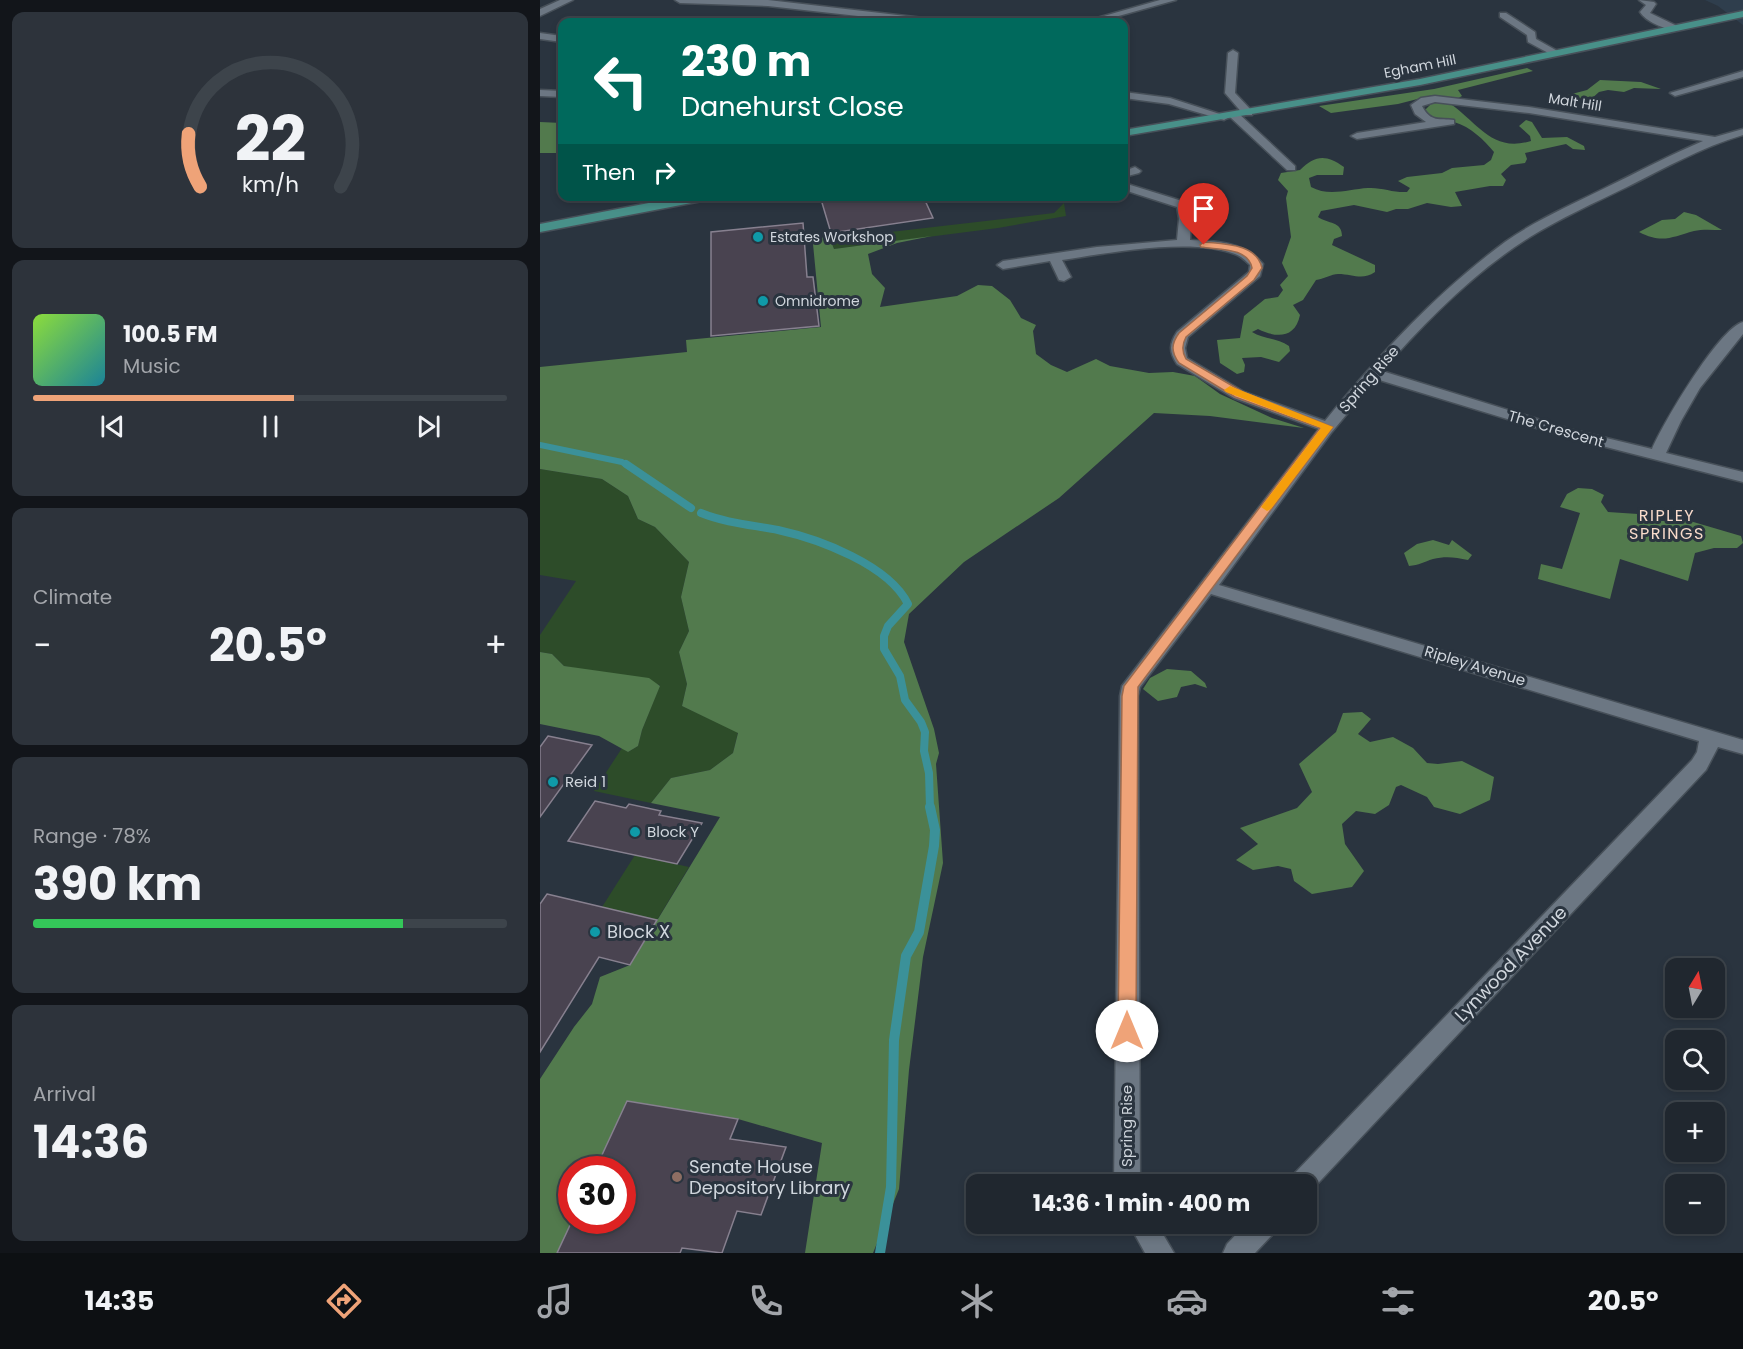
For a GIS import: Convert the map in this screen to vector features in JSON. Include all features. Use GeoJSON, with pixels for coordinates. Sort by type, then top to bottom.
{"type":"FeatureCollection","features":[{"type":"Feature","properties":{"kind":"main road","name":"Egham Hill"},"geometry":{"type":"LineString","coordinates":[[1609,40],[1662,23],[1743,7]]}},
{"type":"Feature","properties":{"kind":"main road","name":"Egham Hill"},"geometry":{"type":"LineString","coordinates":[[1128,132],[1420,82],[1609,40],[1743,14]]}},
{"type":"Feature","properties":{"kind":"main road"},"geometry":{"type":"LineString","coordinates":[[540,228],[681,201]]}},
{"type":"Feature","properties":{"kind":"street"},"geometry":{"type":"LineString","coordinates":[[540,13],[568,0]]}},
{"type":"Feature","properties":{"kind":"street"},"geometry":{"type":"LineString","coordinates":[[680,0],[770,2],[900,18]]}},
{"type":"Feature","properties":{"kind":"street"},"geometry":{"type":"LineString","coordinates":[[1104,18],[1172,0]]}},
{"type":"Feature","properties":{"kind":"street"},"geometry":{"type":"LineString","coordinates":[[1644,0],[1651,4],[1645,12],[1646,15],[1674,28]]}},
{"type":"Feature","properties":{"kind":"street"},"geometry":{"type":"LineString","coordinates":[[1503,15],[1532,34],[1531,40],[1556,53]]}},
{"type":"Feature","properties":{"kind":"street"},"geometry":{"type":"LineString","coordinates":[[540,36],[558,38]]}},
{"type":"Feature","properties":{"kind":"street"},"geometry":{"type":"LineString","coordinates":[[1233,53],[1230,93],[1248,112]]}},
{"type":"Feature","properties":{"kind":"street"},"geometry":{"type":"LineString","coordinates":[[1675,93],[1743,74]]}},
{"type":"Feature","properties":{"kind":"street"},"geometry":{"type":"LineString","coordinates":[[1731,78],[1743,84]]}},
{"type":"Feature","properties":{"kind":"street"},"geometry":{"type":"LineString","coordinates":[[540,93],[558,94]]}},
{"type":"Feature","properties":{"kind":"street"},"geometry":{"type":"LineString","coordinates":[[1128,96],[1173,106],[1194,122]]}},
{"type":"Feature","properties":{"kind":"street"},"geometry":{"type":"LineString","coordinates":[[1146,99],[1170,101],[1229,116],[1291,168]]}},
{"type":"Feature","properties":{"kind":"street","name":"Malt Hill"},"geometry":{"type":"LineString","coordinates":[[1435,124],[1416,108],[1416,105],[1430,99],[1539,111],[1683,133],[1713,140]]}},
{"type":"Feature","properties":{"kind":"street"},"geometry":{"type":"LineString","coordinates":[[1357,136],[1450,122]]}},
{"type":"Feature","properties":{"kind":"street","name":"Spring Rise"},"geometry":{"type":"LineString","coordinates":[[1127,1174],[1129,696],[1131,686],[1328,427],[1372,373],[1455,288],[1512,243],[1573,208],[1713,140],[1743,132]]}},
{"type":"Feature","properties":{"kind":"street"},"geometry":{"type":"LineString","coordinates":[[1128,188],[1182,205],[1205,199]]}},
{"type":"Feature","properties":{"kind":"street"},"geometry":{"type":"LineString","coordinates":[[1182,205],[1185,209],[1183,244]]}},
{"type":"Feature","properties":{"kind":"street"},"geometry":{"type":"LineString","coordinates":[[1003,265],[1144,245],[1183,244],[1220,246],[1239,250],[1254,258],[1257,268],[1251,278],[1182,335],[1177,350],[1182,361],[1239,394],[1328,427]]}},
{"type":"Feature","properties":{"kind":"street"},"geometry":{"type":"LineString","coordinates":[[1055,258],[1064,277]]}},
{"type":"Feature","properties":{"kind":"street"},"geometry":{"type":"LineString","coordinates":[[1657,457],[1679,410],[1718,354],[1743,326]]}},
{"type":"Feature","properties":{"kind":"street","name":"The Crescent"},"geometry":{"type":"LineString","coordinates":[[1372,373],[1487,410],[1657,457],[1743,477]]}},
{"type":"Feature","properties":{"kind":"street","name":"Ripley Avenue"},"geometry":{"type":"LineString","coordinates":[[1207,587],[1743,747]]}},
{"type":"Feature","properties":{"kind":"street","name":"Lynwood Avenue"},"geometry":{"type":"LineString","coordinates":[[1311,1174],[1699,765],[1707,753],[1710,737]]}},
{"type":"Feature","properties":{"kind":"street"},"geometry":{"type":"LineString","coordinates":[[1149,1234],[1161,1253]]}},
{"type":"Feature","properties":{"kind":"street"},"geometry":{"type":"LineString","coordinates":[[1236,1253],[1254,1234]]}},
{"type":"Feature","properties":{"kind":"shaded area"},"geometry":{"type":"Polygon","coordinates":[[[1705,0],[1743,0],[1743,25],[1718,6],[1705,0]]]}},
{"type":"Feature","properties":{"kind":"green space"},"geometry":{"type":"Polygon","coordinates":[[[1527,68],[1533,71],[1458,90],[1462,96],[1449,103],[1486,134],[1505,143],[1517,144],[1531,141],[1530,136],[1519,126],[1526,120],[1532,122],[1542,138],[1567,137],[1584,146],[1585,150],[1573,149],[1566,144],[1525,153],[1527,159],[1525,163],[1511,165],[1501,174],[1506,180],[1503,186],[1455,192],[1462,206],[1451,207],[1427,203],[1387,212],[1354,205],[1321,211],[1318,217],[1337,225],[1341,231],[1342,236],[1334,239],[1332,245],[1375,265],[1375,272],[1362,277],[1336,274],[1316,280],[1303,300],[1293,305],[1300,315],[1294,329],[1278,335],[1258,329],[1252,332],[1289,346],[1290,351],[1279,362],[1261,357],[1242,358],[1245,365],[1244,372],[1237,374],[1220,363],[1217,340],[1240,338],[1244,316],[1265,299],[1278,297],[1283,290],[1280,285],[1288,276],[1282,263],[1291,237],[1286,198],[1288,191],[1278,180],[1281,173],[1300,170],[1311,161],[1326,158],[1344,167],[1343,175],[1317,175],[1309,178],[1311,187],[1325,192],[1373,188],[1407,192],[1410,188],[1398,181],[1407,177],[1442,173],[1452,168],[1484,165],[1491,160],[1494,152],[1466,127],[1426,114],[1425,110],[1433,102],[1433,95],[1398,104],[1331,113],[1319,106],[1434,89],[1527,68]]]}},
{"type":"Feature","properties":{"kind":"green space"},"geometry":{"type":"Polygon","coordinates":[[[1600,80],[1641,82],[1661,89],[1634,88],[1624,92],[1608,90],[1599,92],[1589,101],[1575,102],[1567,98],[1568,95],[1587,90],[1600,80]]]}},
{"type":"Feature","properties":{"kind":"green space"},"geometry":{"type":"Polygon","coordinates":[[[540,122],[558,123],[558,153],[540,153],[540,122]]]}},
{"type":"Feature","properties":{"kind":"green space"},"geometry":{"type":"Polygon","coordinates":[[[1064,203],[1066,216],[998,228],[834,249],[830,239],[1054,213],[1064,203]]]}},
{"type":"Feature","properties":{"kind":"green space"},"geometry":{"type":"Polygon","coordinates":[[[1684,212],[1696,215],[1722,230],[1697,230],[1661,239],[1639,232],[1662,220],[1675,219],[1684,212]]]}},
{"type":"Feature","properties":{"kind":"green space"},"geometry":{"type":"Polygon","coordinates":[[[932,236],[897,243],[868,254],[872,274],[885,288],[880,307],[957,296],[978,285],[992,286],[1010,300],[1021,318],[1036,325],[1033,331],[1036,354],[1051,365],[1067,372],[1096,359],[1110,366],[1149,373],[1173,372],[1195,376],[1220,394],[1272,418],[1304,428],[1210,416],[1154,413],[1059,498],[964,562],[909,614],[904,642],[934,729],[939,753],[936,764],[943,863],[923,957],[909,1070],[899,1189],[873,1253],[805,1253],[822,1143],[738,1119],[627,1101],[601,1156],[558,1156],[558,1234],[566,1234],[557,1253],[540,1253],[540,1079],[592,1004],[600,977],[630,965],[720,817],[651,803],[671,778],[710,770],[733,753],[738,733],[682,706],[687,684],[679,652],[689,631],[681,597],[689,562],[655,527],[638,519],[628,496],[602,479],[540,469],[540,367],[687,352],[686,340],[821,327],[813,244],[823,237],[830,239],[834,249],[932,236]]]}},
{"type":"Feature","properties":{"kind":"green space"},"geometry":{"type":"Polygon","coordinates":[[[540,469],[602,479],[628,496],[638,519],[655,527],[689,562],[681,597],[689,631],[679,652],[687,684],[682,706],[738,732],[733,753],[710,770],[671,778],[651,803],[594,791],[622,748],[628,752],[638,746],[660,685],[564,666],[552,654],[540,652],[540,635],[576,581],[540,575],[540,469]]]}},
{"type":"Feature","properties":{"kind":"green space"},"geometry":{"type":"Polygon","coordinates":[[[1578,488],[1592,489],[1604,495],[1601,502],[1608,512],[1638,514],[1653,521],[1690,521],[1741,536],[1743,543],[1737,548],[1714,548],[1695,553],[1688,581],[1620,559],[1610,599],[1538,579],[1541,564],[1562,569],[1580,513],[1560,507],[1567,494],[1578,488]]]}},
{"type":"Feature","properties":{"kind":"green space"},"geometry":{"type":"Polygon","coordinates":[[[1433,540],[1449,545],[1452,540],[1472,555],[1468,560],[1442,557],[1409,566],[1404,553],[1417,544],[1433,540]]]}},
{"type":"Feature","properties":{"kind":"green space"},"geometry":{"type":"Polygon","coordinates":[[[540,652],[552,654],[564,666],[649,678],[660,686],[638,746],[628,752],[599,736],[540,724],[540,652]]]}},
{"type":"Feature","properties":{"kind":"green space"},"geometry":{"type":"Polygon","coordinates":[[[1167,669],[1191,671],[1205,683],[1207,688],[1195,684],[1181,687],[1177,697],[1158,701],[1143,689],[1150,678],[1167,669]]]}},
{"type":"Feature","properties":{"kind":"green space"},"geometry":{"type":"Polygon","coordinates":[[[1362,712],[1371,719],[1358,734],[1370,742],[1393,737],[1413,748],[1427,763],[1462,761],[1494,777],[1490,800],[1460,814],[1434,807],[1427,797],[1401,785],[1396,787],[1389,805],[1375,814],[1356,811],[1342,824],[1345,844],[1364,871],[1352,887],[1312,894],[1294,881],[1291,869],[1278,866],[1253,870],[1236,860],[1258,844],[1240,828],[1297,808],[1312,792],[1299,764],[1336,732],[1343,713],[1362,712]]]}},
{"type":"Feature","properties":{"kind":"green space"},"geometry":{"type":"Polygon","coordinates":[[[635,855],[689,867],[657,920],[602,907],[635,855]]]}},
{"type":"Feature","properties":{"kind":"building"},"geometry":{"type":"Polygon","coordinates":[[[821,201],[925,201],[933,218],[831,233],[821,201]]]}},
{"type":"Feature","properties":{"kind":"building"},"geometry":{"type":"Polygon","coordinates":[[[803,223],[807,277],[813,277],[819,326],[711,336],[711,232],[803,223]]]}},
{"type":"Feature","properties":{"kind":"building","name":"Reid 1"},"geometry":{"type":"Polygon","coordinates":[[[548,736],[592,745],[540,817],[540,747],[548,736]]]}},
{"type":"Feature","properties":{"kind":"building","name":"Block Y"},"geometry":{"type":"Polygon","coordinates":[[[595,801],[626,808],[629,804],[661,811],[659,815],[702,823],[677,864],[568,841],[595,801]]]}},
{"type":"Feature","properties":{"kind":"building","name":"Block X"},"geometry":{"type":"Polygon","coordinates":[[[547,894],[657,920],[630,965],[599,957],[540,1052],[540,904],[547,894]]]}},
{"type":"Feature","properties":{"kind":"building","name":"Senate House Depository Library"},"geometry":{"type":"Polygon","coordinates":[[[627,1101],[738,1119],[730,1139],[786,1147],[761,1215],[737,1211],[722,1253],[682,1248],[680,1253],[557,1253],[566,1234],[636,1234],[636,1156],[601,1156],[627,1101]]]}},
{"type":"Feature","properties":{"kind":"waterway"},"geometry":{"type":"LineString","coordinates":[[540,445],[622,462],[628,466]]}},
{"type":"Feature","properties":{"kind":"waterway"},"geometry":{"type":"LineString","coordinates":[[626,464],[691,508]]}},
{"type":"Feature","properties":{"kind":"waterway"},"geometry":{"type":"LineString","coordinates":[[701,513],[795,534],[832,547],[869,566],[899,590],[908,604],[888,626],[884,636],[884,649],[900,676],[905,700],[921,722],[925,732],[924,751],[929,773],[930,808]]}},
{"type":"Feature","properties":{"kind":"waterway"},"geometry":{"type":"LineString","coordinates":[[880,1253],[891,1187],[894,1040],[906,956],[919,932],[934,846],[935,830],[930,807]]}},
{"type":"Feature","properties":{"kind":"slow traffic"},"geometry":{"type":"LineString","coordinates":[[1230,390],[1328,427],[1267,507]]}},
{"type":"Feature","properties":{"kind":"place","name":"Estates Workshop"},"geometry":{"type":"Point","coordinates":[758,237]}},
{"type":"Feature","properties":{"kind":"place","name":"Omnidrome"},"geometry":{"type":"Point","coordinates":[763,301]}},
{"type":"Feature","properties":{"kind":"place","name":"Reid 1"},"geometry":{"type":"Point","coordinates":[553,782]}},
{"type":"Feature","properties":{"kind":"place","name":"Block Y"},"geometry":{"type":"Point","coordinates":[635,832]}},
{"type":"Feature","properties":{"kind":"place","name":"Block X"},"geometry":{"type":"Point","coordinates":[595,932]}},
{"type":"Feature","properties":{"kind":"place","name":"Senate House Depository Library"},"geometry":{"type":"Point","coordinates":[677,1177]}},
{"type":"Feature","properties":{"kind":"district","name":"RIPLEY SPRINGS"},"geometry":{"type":"Point","coordinates":[1667,524]}},
{"type":"Feature","properties":{"kind":"route"},"geometry":{"type":"LineString","coordinates":[[1127,1031],[1129,696],[1131,686],[1328,427],[1239,394],[1182,361],[1177,350],[1182,335],[1251,278],[1257,268],[1256,261],[1247,253],[1228,247],[1204,245]]}}]}
